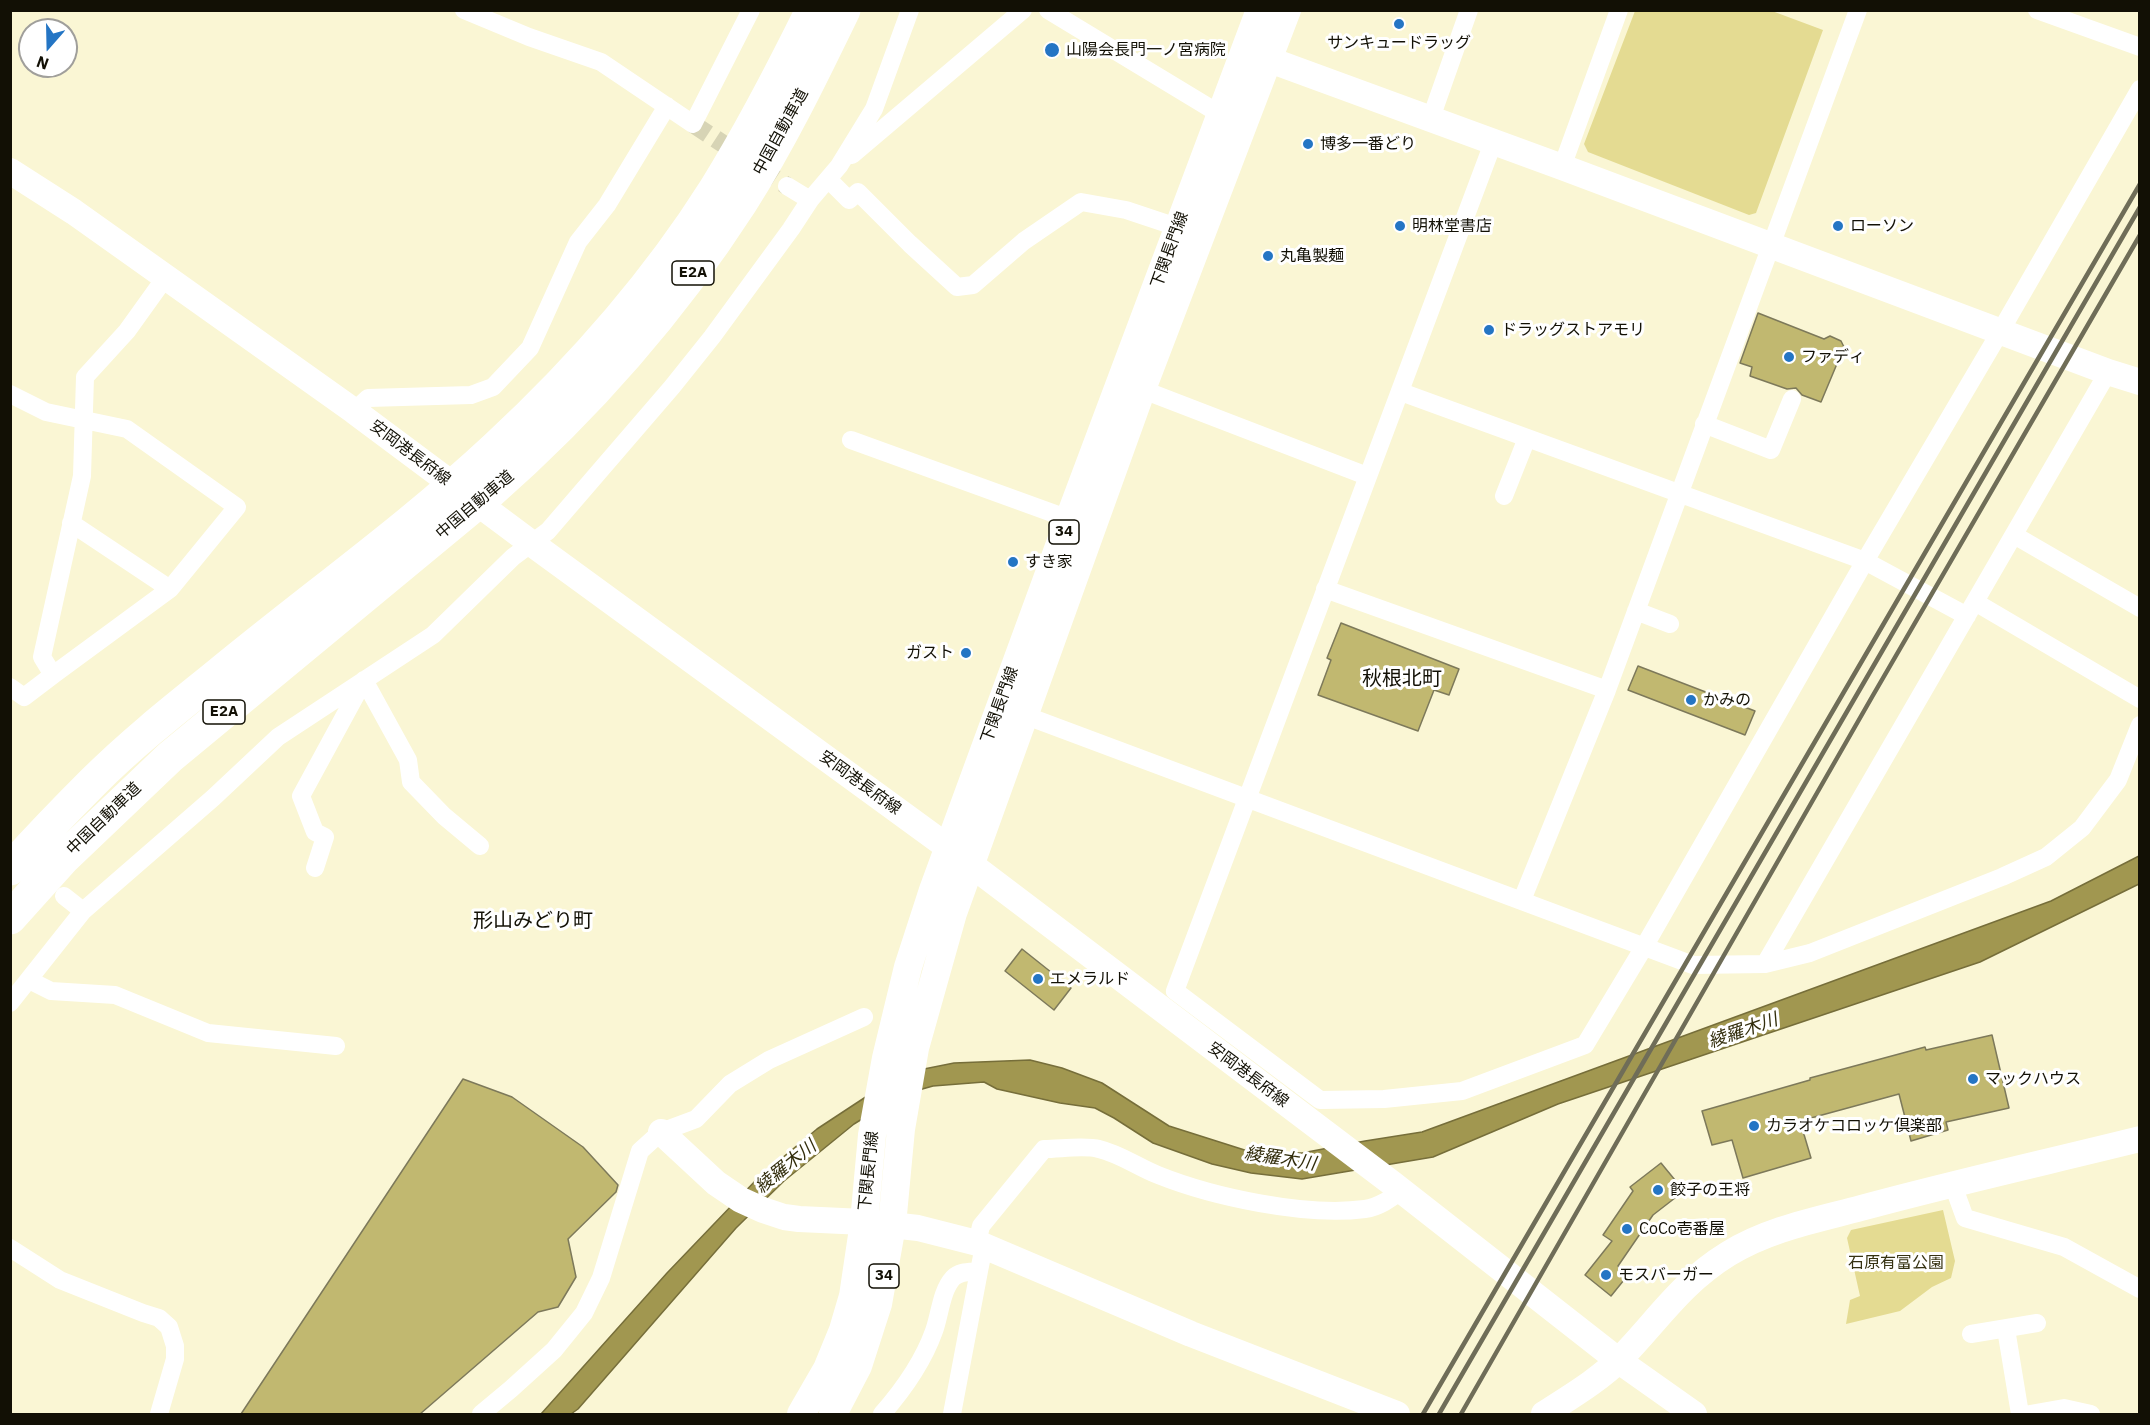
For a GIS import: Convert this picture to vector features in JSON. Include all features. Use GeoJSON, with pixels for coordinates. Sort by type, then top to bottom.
{"type":"FeatureCollection","features":[{"type":"Feature","properties":{"kind":"highway","name":"中国自動車道"},"geometry":{"type":"LineString","coordinates":[[476,485],[496,448],[561,384],[616,323],[666,260],[720,180],[772,92],[812,10]]}},
{"type":"Feature","properties":{"kind":"highway","name":"中国自動車道"},"geometry":{"type":"LineString","coordinates":[[10,918],[64,858],[170,757],[442,514],[476,485],[520,467],[582,405],[639,343],[691,276],[741,202],[798,104],[844,10]]}},
{"type":"Feature","properties":{"kind":"highway","name":"中国自動車道"},"geometry":{"type":"LineString","coordinates":[[10,868],[95,780],[210,680],[442,514]]}},
{"type":"Feature","properties":{"kind":"main road","name":"下関長門線"},"geometry":{"type":"LineString","coordinates":[[1256,55],[1260,10]]}},
{"type":"Feature","properties":{"kind":"main road","name":"下関長門線"},"geometry":{"type":"LineString","coordinates":[[801,1414],[826,1369],[843,1330],[878,1223],[901,1129],[915,1048],[953,914],[960,857],[1011,710],[1256,55],[1287,10]]}},
{"type":"Feature","properties":{"kind":"main road","name":"下関長門線"},"geometry":{"type":"LineString","coordinates":[[1011,710],[1069,519],[1131,385]]}},
{"type":"Feature","properties":{"kind":"main road","name":"下関長門線"},"geometry":{"type":"LineString","coordinates":[[833,1414],[858,1366],[871,1332],[878,1304],[878,1223],[872,1135],[886,1058],[908,968],[933,890],[960,857]]}},
{"type":"Feature","properties":{"kind":"street"},"geometry":{"type":"LineString","coordinates":[[464,10],[529,37],[601,62],[693,124],[751,10]]}},
{"type":"Feature","properties":{"kind":"street"},"geometry":{"type":"LineString","coordinates":[[10,1003],[83,911],[213,798],[278,737],[434,635],[513,557],[548,531],[712,338],[810,200],[833,172],[874,109],[910,10]]}},
{"type":"Feature","properties":{"kind":"street"},"geometry":{"type":"LineString","coordinates":[[833,172],[1023,10]]}},
{"type":"Feature","properties":{"kind":"street"},"geometry":{"type":"LineString","coordinates":[[1048,10],[1231,120]]}},
{"type":"Feature","properties":{"kind":"street"},"geometry":{"type":"LineString","coordinates":[[1431,118],[1469,10]]}},
{"type":"Feature","properties":{"kind":"street"},"geometry":{"type":"LineString","coordinates":[[1562,167],[1619,10]]}},
{"type":"Feature","properties":{"kind":"street"},"geometry":{"type":"LineString","coordinates":[[1522,900],[1607,690],[1858,10]]}},
{"type":"Feature","properties":{"kind":"street"},"geometry":{"type":"LineString","coordinates":[[2037,10],[2139,47]]}},
{"type":"Feature","properties":{"kind":"street"},"geometry":{"type":"LineString","coordinates":[[1256,55],[2139,382]]}},
{"type":"Feature","properties":{"kind":"street"},"geometry":{"type":"LineString","coordinates":[[1493,143],[1175,992],[1320,1100],[1384,1100],[1462,1091],[1585,1045],[1644,947],[2139,89]]}},
{"type":"Feature","properties":{"kind":"street"},"geometry":{"type":"LineString","coordinates":[[354,411],[368,398],[471,395],[493,387],[530,348],[578,242],[607,206],[667,106]]}},
{"type":"Feature","properties":{"kind":"street","name":"安岡港長府線"},"geometry":{"type":"LineString","coordinates":[[10,171],[74,212],[354,411],[960,857],[1397,1187],[1619,1361],[1694,1414]]}},
{"type":"Feature","properties":{"kind":"street"},"geometry":{"type":"LineString","coordinates":[[833,172],[849,201],[858,192],[957,287],[973,285],[1024,241],[1081,202],[1126,210],[1190,232]]}},
{"type":"Feature","properties":{"kind":"street"},"geometry":{"type":"LineString","coordinates":[[787,186],[810,200]]}},
{"type":"Feature","properties":{"kind":"street"},"geometry":{"type":"LineString","coordinates":[[53,675],[42,657],[82,476],[85,377],[127,331],[165,278]]}},
{"type":"Feature","properties":{"kind":"street"},"geometry":{"type":"LineString","coordinates":[[1765,964],[2108,372]]}},
{"type":"Feature","properties":{"kind":"street"},"geometry":{"type":"LineString","coordinates":[[1131,385],[1367,476]]}},
{"type":"Feature","properties":{"kind":"street"},"geometry":{"type":"LineString","coordinates":[[1401,392],[1865,561],[1971,609],[2139,699]]}},
{"type":"Feature","properties":{"kind":"street"},"geometry":{"type":"LineString","coordinates":[[10,394],[46,412],[127,429],[237,507],[170,589],[24,697],[10,687]]}},
{"type":"Feature","properties":{"kind":"street"},"geometry":{"type":"LineString","coordinates":[[1704,424],[1771,450],[1792,399]]}},
{"type":"Feature","properties":{"kind":"street"},"geometry":{"type":"LineString","coordinates":[[1504,496],[1527,438]]}},
{"type":"Feature","properties":{"kind":"street"},"geometry":{"type":"LineString","coordinates":[[851,440],[1069,519]]}},
{"type":"Feature","properties":{"kind":"street"},"geometry":{"type":"LineString","coordinates":[[71,523],[170,589]]}},
{"type":"Feature","properties":{"kind":"street"},"geometry":{"type":"LineString","coordinates":[[2014,535],[2139,608]]}},
{"type":"Feature","properties":{"kind":"street"},"geometry":{"type":"LineString","coordinates":[[1325,589],[1607,690]]}},
{"type":"Feature","properties":{"kind":"street"},"geometry":{"type":"LineString","coordinates":[[1635,611],[1670,624]]}},
{"type":"Feature","properties":{"kind":"street"},"geometry":{"type":"LineString","coordinates":[[364,680],[408,760],[411,782],[444,816],[480,846]]}},
{"type":"Feature","properties":{"kind":"street"},"geometry":{"type":"LineString","coordinates":[[315,868],[325,837],[315,832],[301,796],[364,680]]}},
{"type":"Feature","properties":{"kind":"street"},"geometry":{"type":"LineString","coordinates":[[1011,710],[1693,965],[1765,964],[1810,953],[1992,881],[2046,857],[2082,828],[2118,780],[2139,730]]}},
{"type":"Feature","properties":{"kind":"street"},"geometry":{"type":"LineString","coordinates":[[64,896],[83,911]]}},
{"type":"Feature","properties":{"kind":"street"},"geometry":{"type":"LineString","coordinates":[[29,980],[51,992],[115,995],[208,1033],[336,1046]]}},
{"type":"Feature","properties":{"kind":"street"},"geometry":{"type":"LineString","coordinates":[[481,1414],[554,1350],[584,1312],[601,1278],[640,1151],[661,1132],[696,1119],[730,1084],[769,1060],[864,1017]]}},
{"type":"Feature","properties":{"kind":"street"},"geometry":{"type":"LineString","coordinates":[[661,1132],[716,1183],[741,1200],[784,1217],[918,1228],[981,1244],[1353,1406],[1397,1414]]}},
{"type":"Feature","properties":{"kind":"street"},"geometry":{"type":"LineString","coordinates":[[1544,1414],[1619,1361],[1668,1303],[1696,1276],[1729,1253],[1771,1233],[2139,1139]]}},
{"type":"Feature","properties":{"kind":"street"},"geometry":{"type":"LineString","coordinates":[[952,1414],[980,1271],[981,1226],[1044,1149],[1096,1148],[1114,1154],[1156,1175],[1183,1184],[1231,1198],[1276,1206],[1331,1211],[1366,1209],[1384,1203],[1397,1187]]}},
{"type":"Feature","properties":{"kind":"street"},"geometry":{"type":"LineString","coordinates":[[1953,1185],[1965,1218],[2064,1247],[2139,1289]]}},
{"type":"Feature","properties":{"kind":"street"},"geometry":{"type":"LineString","coordinates":[[10,1248],[60,1280],[159,1318],[169,1327],[175,1346],[175,1359],[159,1414]]}},
{"type":"Feature","properties":{"kind":"street"},"geometry":{"type":"LineString","coordinates":[[882,1414],[896,1399],[920,1363],[934,1332],[947,1288],[954,1277],[964,1272],[980,1271]]}},
{"type":"Feature","properties":{"kind":"street"},"geometry":{"type":"LineString","coordinates":[[1971,1334],[2037,1323]]}},
{"type":"Feature","properties":{"kind":"street"},"geometry":{"type":"LineString","coordinates":[[2006,1329],[2020,1414]]}},
{"type":"Feature","properties":{"kind":"street"},"geometry":{"type":"LineString","coordinates":[[2030,1414],[2064,1408],[2091,1414]]}},
{"type":"Feature","properties":{"kind":"green space"},"geometry":{"type":"Polygon","coordinates":[[[1635,11],[1772,11],[1823,30],[1756,213],[1749,215],[1588,152],[1584,144],[1635,11]]]}},
{"type":"Feature","properties":{"kind":"green space","name":"石原有富公園"},"geometry":{"type":"Polygon","coordinates":[[[1943,1210],[1955,1261],[1951,1278],[1932,1287],[1900,1311],[1846,1324],[1850,1300],[1860,1296],[1847,1238],[1851,1230],[1943,1210]]]}},
{"type":"Feature","properties":{"kind":"water","name":"綾羅木川"},"geometry":{"type":"Polygon","coordinates":[[[2139,856],[2139,884],[1980,962],[1558,1104],[1433,1157],[1302,1179],[1251,1173],[1212,1164],[1153,1143],[1095,1108],[997,1089],[984,1082],[933,1086],[901,1095],[854,1124],[784,1181],[736,1228],[578,1409],[571,1414],[541,1414],[667,1273],[758,1178],[817,1129],[890,1081],[924,1069],[954,1063],[1030,1060],[1062,1068],[1102,1083],[1169,1126],[1254,1153],[1302,1153],[1422,1132],[2051,901],[2139,856]]]}},
{"type":"Feature","properties":{"kind":"building","name":"ファディ"},"geometry":{"type":"Polygon","coordinates":[[[1758,313],[1824,339],[1830,336],[1841,341],[1844,347],[1821,402],[1802,395],[1796,388],[1787,389],[1750,376],[1752,367],[1740,363],[1758,313]]]}},
{"type":"Feature","properties":{"kind":"building"},"geometry":{"type":"Polygon","coordinates":[[[1341,623],[1459,669],[1449,695],[1434,690],[1418,731],[1318,695],[1331,660],[1327,658],[1341,623]]]}},
{"type":"Feature","properties":{"kind":"building","name":"かみの"},"geometry":{"type":"Polygon","coordinates":[[[1638,666],[1755,711],[1745,735],[1628,690],[1638,666]]]}},
{"type":"Feature","properties":{"kind":"building","name":"エメラルド"},"geometry":{"type":"Polygon","coordinates":[[[1022,949],[1071,988],[1054,1010],[1005,971],[1022,949]]]}},
{"type":"Feature","properties":{"kind":"building"},"geometry":{"type":"Polygon","coordinates":[[[1992,1035],[2009,1108],[1946,1122],[1948,1130],[1911,1141],[1899,1094],[1800,1121],[1811,1158],[1743,1178],[1732,1140],[1712,1145],[1702,1111],[1810,1080],[1810,1078],[1925,1047],[1926,1050],[1992,1035]]]}},
{"type":"Feature","properties":{"kind":"building"},"geometry":{"type":"Polygon","coordinates":[[[463,1079],[512,1097],[583,1147],[618,1185],[616,1192],[568,1239],[576,1277],[558,1307],[538,1312],[420,1414],[241,1414],[463,1079]]]}},
{"type":"Feature","properties":{"kind":"building"},"geometry":{"type":"Polygon","coordinates":[[[1661,1163],[1684,1191],[1653,1215],[1618,1266],[1628,1275],[1611,1296],[1585,1275],[1612,1241],[1603,1235],[1633,1191],[1630,1187],[1661,1163]]]}},
{"type":"Feature","properties":{"kind":"tunnel"},"geometry":{"type":"LineString","coordinates":[[693,124],[787,186]]}},
{"type":"Feature","properties":{"kind":"railway"},"geometry":{"type":"LineString","coordinates":[[1423,1414],[2140,184]]}},
{"type":"Feature","properties":{"kind":"railway"},"geometry":{"type":"LineString","coordinates":[[1439,1414],[2140,207]]}},
{"type":"Feature","properties":{"kind":"railway"},"geometry":{"type":"LineString","coordinates":[[1461,1414],[2140,235]]}},
{"type":"Feature","properties":{"kind":"place","name":"サンキュードラッグ"},"geometry":{"type":"Point","coordinates":[1399,24]}},
{"type":"Feature","properties":{"kind":"place","name":"山陽会長門一ノ宮病院"},"geometry":{"type":"Point","coordinates":[1052,50]}},
{"type":"Feature","properties":{"kind":"place","name":"博多一番どり"},"geometry":{"type":"Point","coordinates":[1308,144]}},
{"type":"Feature","properties":{"kind":"place","name":"明林堂書店"},"geometry":{"type":"Point","coordinates":[1400,226]}},
{"type":"Feature","properties":{"kind":"place","name":"ローソン"},"geometry":{"type":"Point","coordinates":[1838,226]}},
{"type":"Feature","properties":{"kind":"place","name":"丸亀製麺"},"geometry":{"type":"Point","coordinates":[1268,256]}},
{"type":"Feature","properties":{"kind":"place","name":"ドラッグストアモリ"},"geometry":{"type":"Point","coordinates":[1489,330]}},
{"type":"Feature","properties":{"kind":"place","name":"ファディ"},"geometry":{"type":"Point","coordinates":[1789,357]}},
{"type":"Feature","properties":{"kind":"place","name":"すき家"},"geometry":{"type":"Point","coordinates":[1013,562]}},
{"type":"Feature","properties":{"kind":"place","name":"ガスト"},"geometry":{"type":"Point","coordinates":[966,653]}},
{"type":"Feature","properties":{"kind":"place","name":"かみの"},"geometry":{"type":"Point","coordinates":[1691,700]}},
{"type":"Feature","properties":{"kind":"place","name":"エメラルド"},"geometry":{"type":"Point","coordinates":[1038,979]}},
{"type":"Feature","properties":{"kind":"place","name":"マックハウス"},"geometry":{"type":"Point","coordinates":[1973,1079]}},
{"type":"Feature","properties":{"kind":"place","name":"カラオケコロッケ倶楽部"},"geometry":{"type":"Point","coordinates":[1754,1126]}},
{"type":"Feature","properties":{"kind":"place","name":"餃子の王将"},"geometry":{"type":"Point","coordinates":[1658,1190]}},
{"type":"Feature","properties":{"kind":"place","name":"CoCo壱番屋"},"geometry":{"type":"Point","coordinates":[1627,1229]}},
{"type":"Feature","properties":{"kind":"place","name":"モスバーガー"},"geometry":{"type":"Point","coordinates":[1606,1275]}},
{"type":"Feature","properties":{"kind":"district","name":"秋根北町"},"geometry":{"type":"Point","coordinates":[1402,679]}},
{"type":"Feature","properties":{"kind":"district","name":"形山みどり町"},"geometry":{"type":"Point","coordinates":[533,921]}}]}
